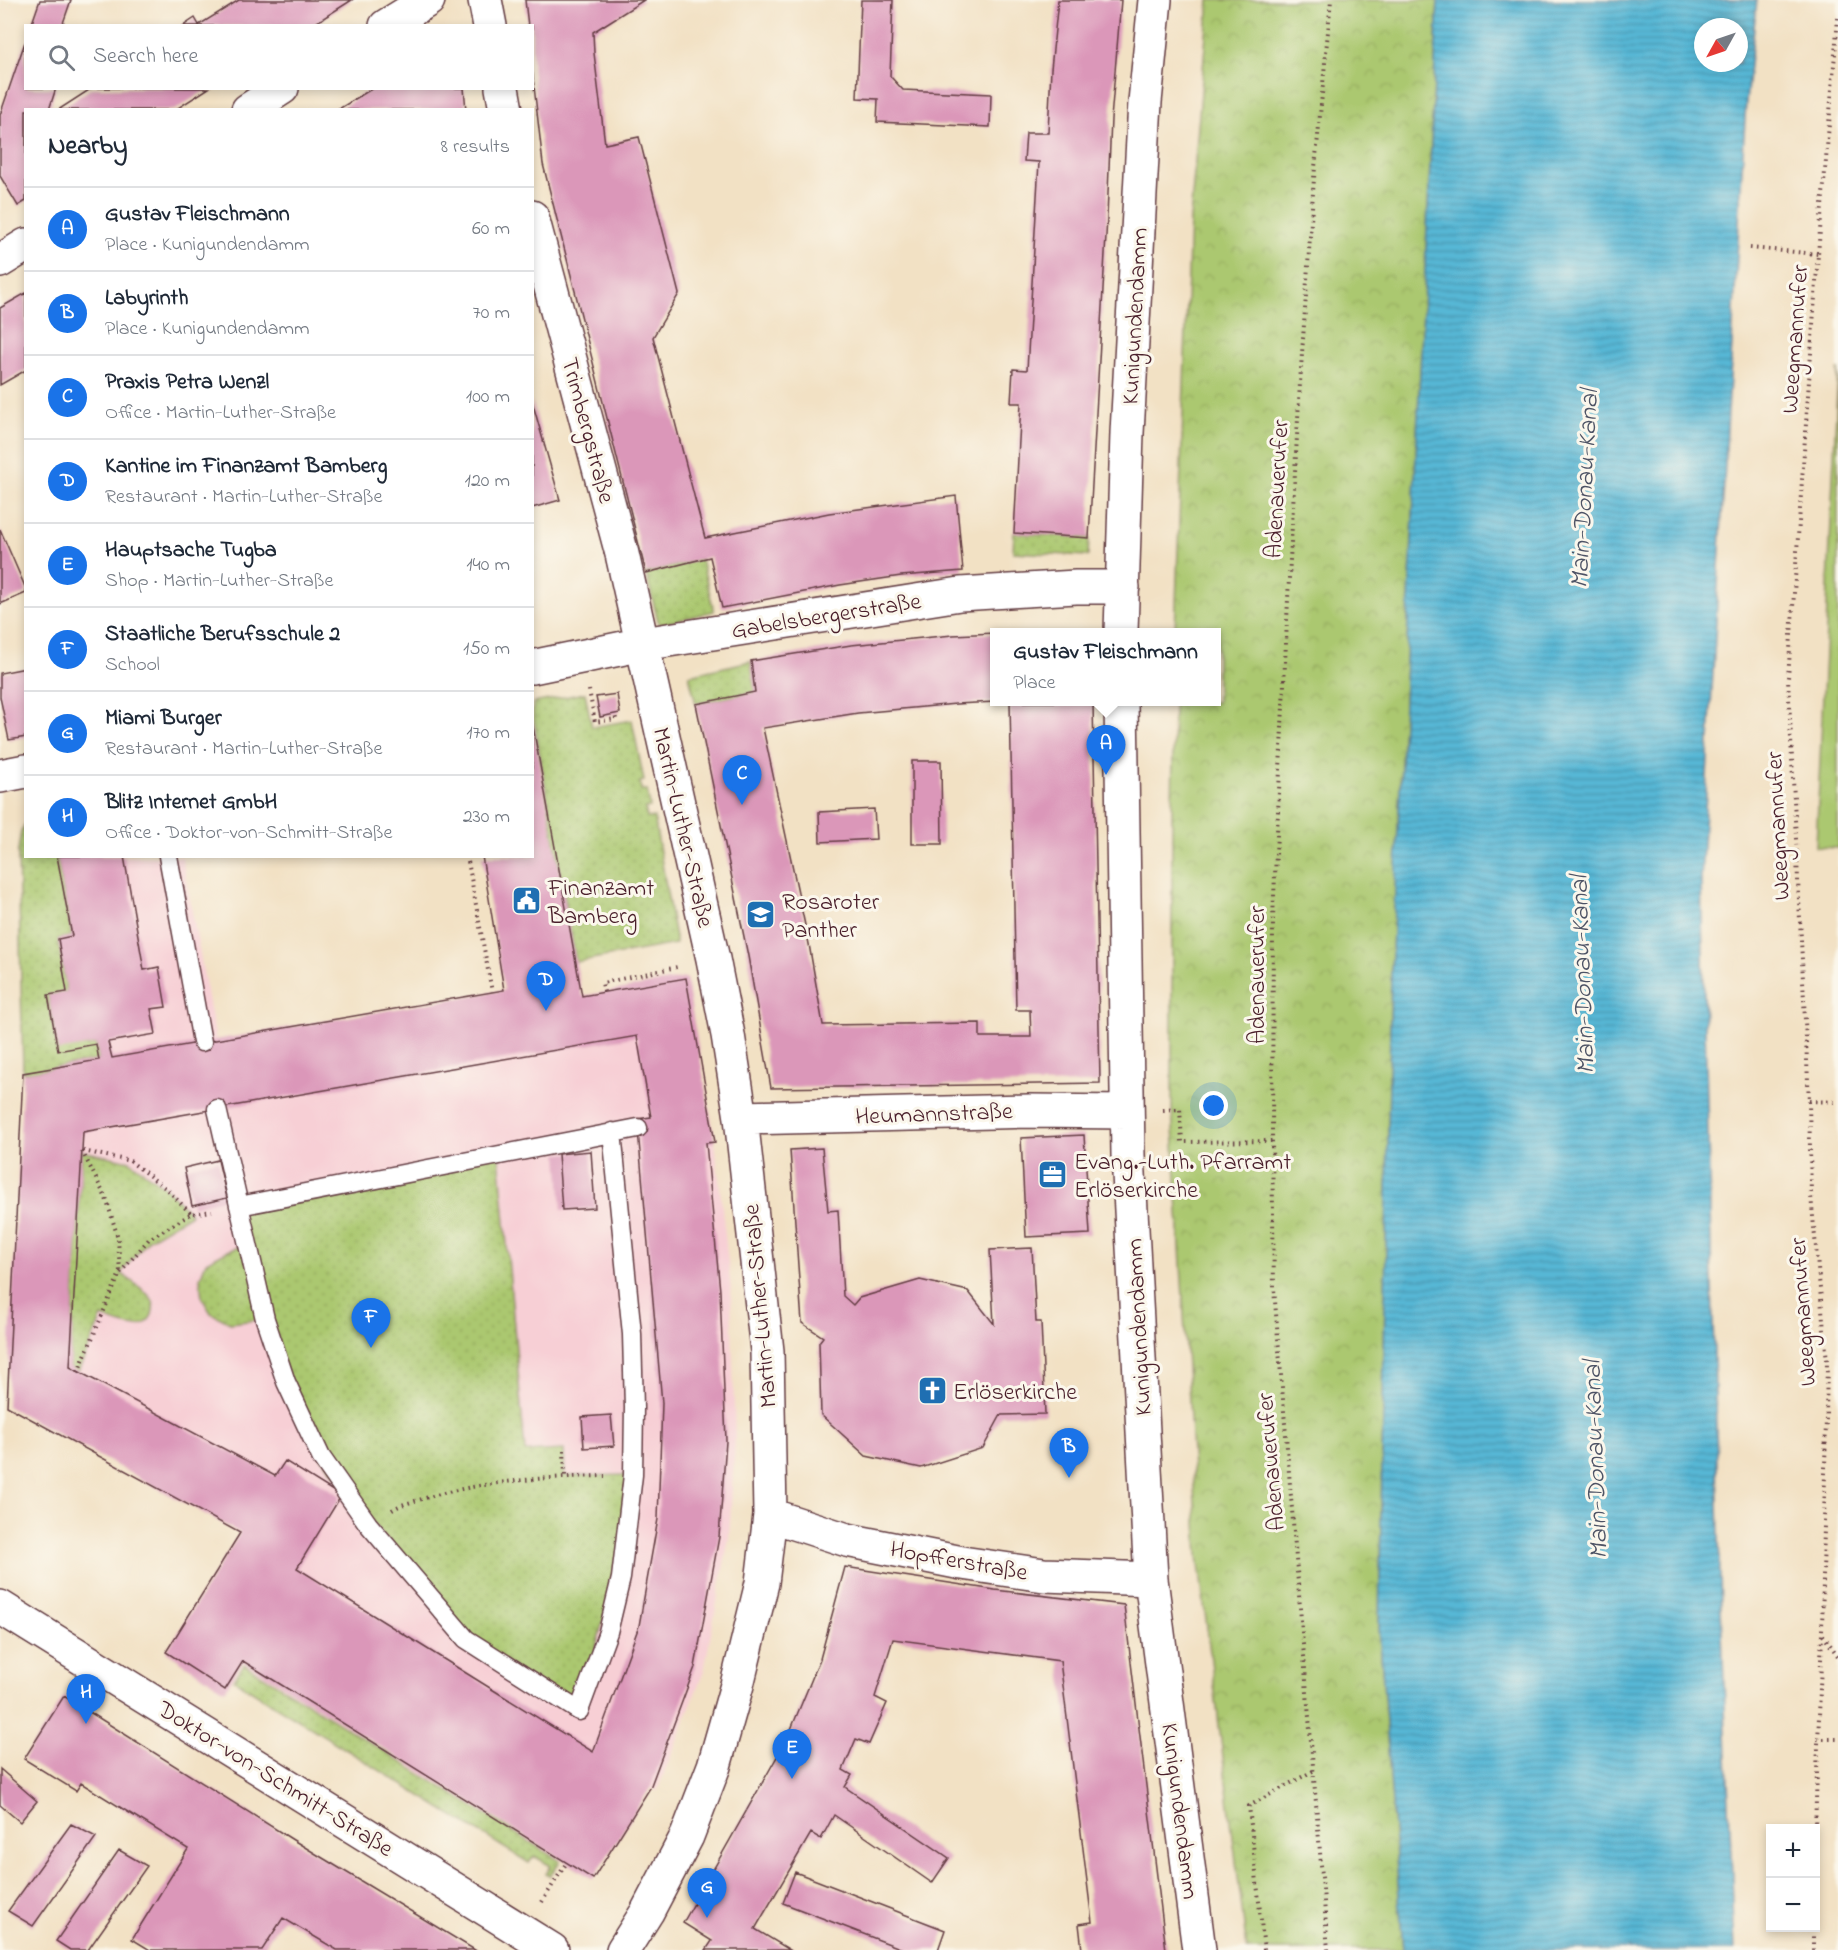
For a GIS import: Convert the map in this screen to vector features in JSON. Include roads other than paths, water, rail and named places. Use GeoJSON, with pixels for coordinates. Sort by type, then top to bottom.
{"type":"FeatureCollection","features":[{"type":"Feature","properties":{"kind":"street"},"geometry":{"type":"LineString","coordinates":[[389,24],[428,0]]}},
{"type":"Feature","properties":{"kind":"street"},"geometry":{"type":"LineString","coordinates":[[485,0],[490,24]]}},
{"type":"Feature","properties":{"kind":"street","name":"Kunigundendamm"},"geometry":{"type":"LineString","coordinates":[[1121,628],[1127,433],[1145,102],[1155,0]]}},
{"type":"Feature","properties":{"kind":"street"},"geometry":{"type":"LineString","coordinates":[[251,108],[279,90]]}},
{"type":"Feature","properties":{"kind":"street"},"geometry":{"type":"LineString","coordinates":[[502,90],[506,108]]}},
{"type":"Feature","properties":{"kind":"street","name":"Trimbergstraße"},"geometry":{"type":"LineString","coordinates":[[534,224],[622,554],[643,644]]}},
{"type":"Feature","properties":{"kind":"street"},"geometry":{"type":"LineString","coordinates":[[0,261],[24,246]]}},
{"type":"Feature","properties":{"kind":"street","name":"Gabelsbergerstraße"},"geometry":{"type":"LineString","coordinates":[[534,667],[643,644],[960,594],[1076,587],[1123,587]]}},
{"type":"Feature","properties":{"kind":"street","name":"Martin-Luther-Straße"},"geometry":{"type":"LineString","coordinates":[[623,1950],[647,1912],[687,1836],[714,1766],[762,1583],[770,1515],[767,1351],[741,1118],[713,959],[643,644]]}},
{"type":"Feature","properties":{"kind":"street","name":"Kunigundendamm"},"geometry":{"type":"LineString","coordinates":[[1122,706],[1127,1112],[1151,1579],[1199,1950]]}},
{"type":"Feature","properties":{"kind":"street"},"geometry":{"type":"LineString","coordinates":[[0,777],[24,771]]}},
{"type":"Feature","properties":{"kind":"street","name":"Heumannstraße"},"geometry":{"type":"LineString","coordinates":[[741,1118],[1030,1111],[1127,1112]]}},
{"type":"Feature","properties":{"kind":"street","name":"Hopfferstraße"},"geometry":{"type":"LineString","coordinates":[[770,1515],[847,1540],[962,1563],[1044,1575],[1151,1579]]}},
{"type":"Feature","properties":{"kind":"street","name":"Doktor-von-Schmitt-Straße"},"geometry":{"type":"LineString","coordinates":[[0,1607],[552,1950]]}},
{"type":"Feature","properties":{"kind":"lane"},"geometry":{"type":"LineString","coordinates":[[168,858],[202,1042]]}},
{"type":"Feature","properties":{"kind":"lane"},"geometry":{"type":"LineString","coordinates":[[217,1109],[265,1318],[286,1382],[321,1457],[368,1524],[466,1639],[579,1711],[608,1632],[621,1578],[633,1475],[632,1334],[612,1132]]}},
{"type":"Feature","properties":{"kind":"lane"},"geometry":{"type":"LineString","coordinates":[[239,1206],[638,1128]]}},
{"type":"Feature","properties":{"kind":"water","name":"Main-Donau-Kanal"},"geometry":{"type":"Polygon","coordinates":[[[1438,0],[1757,0],[1746,102],[1701,880],[1721,1608],[1735,1950],[1403,1950],[1379,1627],[1391,972],[1438,0]]]}},
{"type":"Feature","properties":{"kind":"place","name":"Gustav Fleischmann"},"geometry":{"type":"Point","coordinates":[1106,775]}},
{"type":"Feature","properties":{"kind":"place","name":"Praxis Petra Wenzl"},"geometry":{"type":"Point","coordinates":[742,805]}},
{"type":"Feature","properties":{"kind":"place","name":"Finanzamt Bamberg"},"geometry":{"type":"Point","coordinates":[527,901]}},
{"type":"Feature","properties":{"kind":"place","name":"Rosaroter Panther"},"geometry":{"type":"Point","coordinates":[761,915]}},
{"type":"Feature","properties":{"kind":"place","name":"Kantine im Finanzamt Bamberg"},"geometry":{"type":"Point","coordinates":[546,1011]}},
{"type":"Feature","properties":{"kind":"place","name":"Evang.-Luth. Pfarramt Erlöserkirche"},"geometry":{"type":"Point","coordinates":[1053,1175]}},
{"type":"Feature","properties":{"kind":"place","name":"Staatliche Berufsschule 2"},"geometry":{"type":"Point","coordinates":[371,1348]}},
{"type":"Feature","properties":{"kind":"place","name":"Erlöserkirche"},"geometry":{"type":"Point","coordinates":[932,1391]}},
{"type":"Feature","properties":{"kind":"place","name":"Labyrinth"},"geometry":{"type":"Point","coordinates":[1069,1478]}},
{"type":"Feature","properties":{"kind":"place","name":"Blitz Internet GmbH"},"geometry":{"type":"Point","coordinates":[86,1724]}},
{"type":"Feature","properties":{"kind":"place","name":"Hauptsache Tugba"},"geometry":{"type":"Point","coordinates":[792,1779]}},
{"type":"Feature","properties":{"kind":"place","name":"Miami Burger"},"geometry":{"type":"Point","coordinates":[707,1918]}}]}
